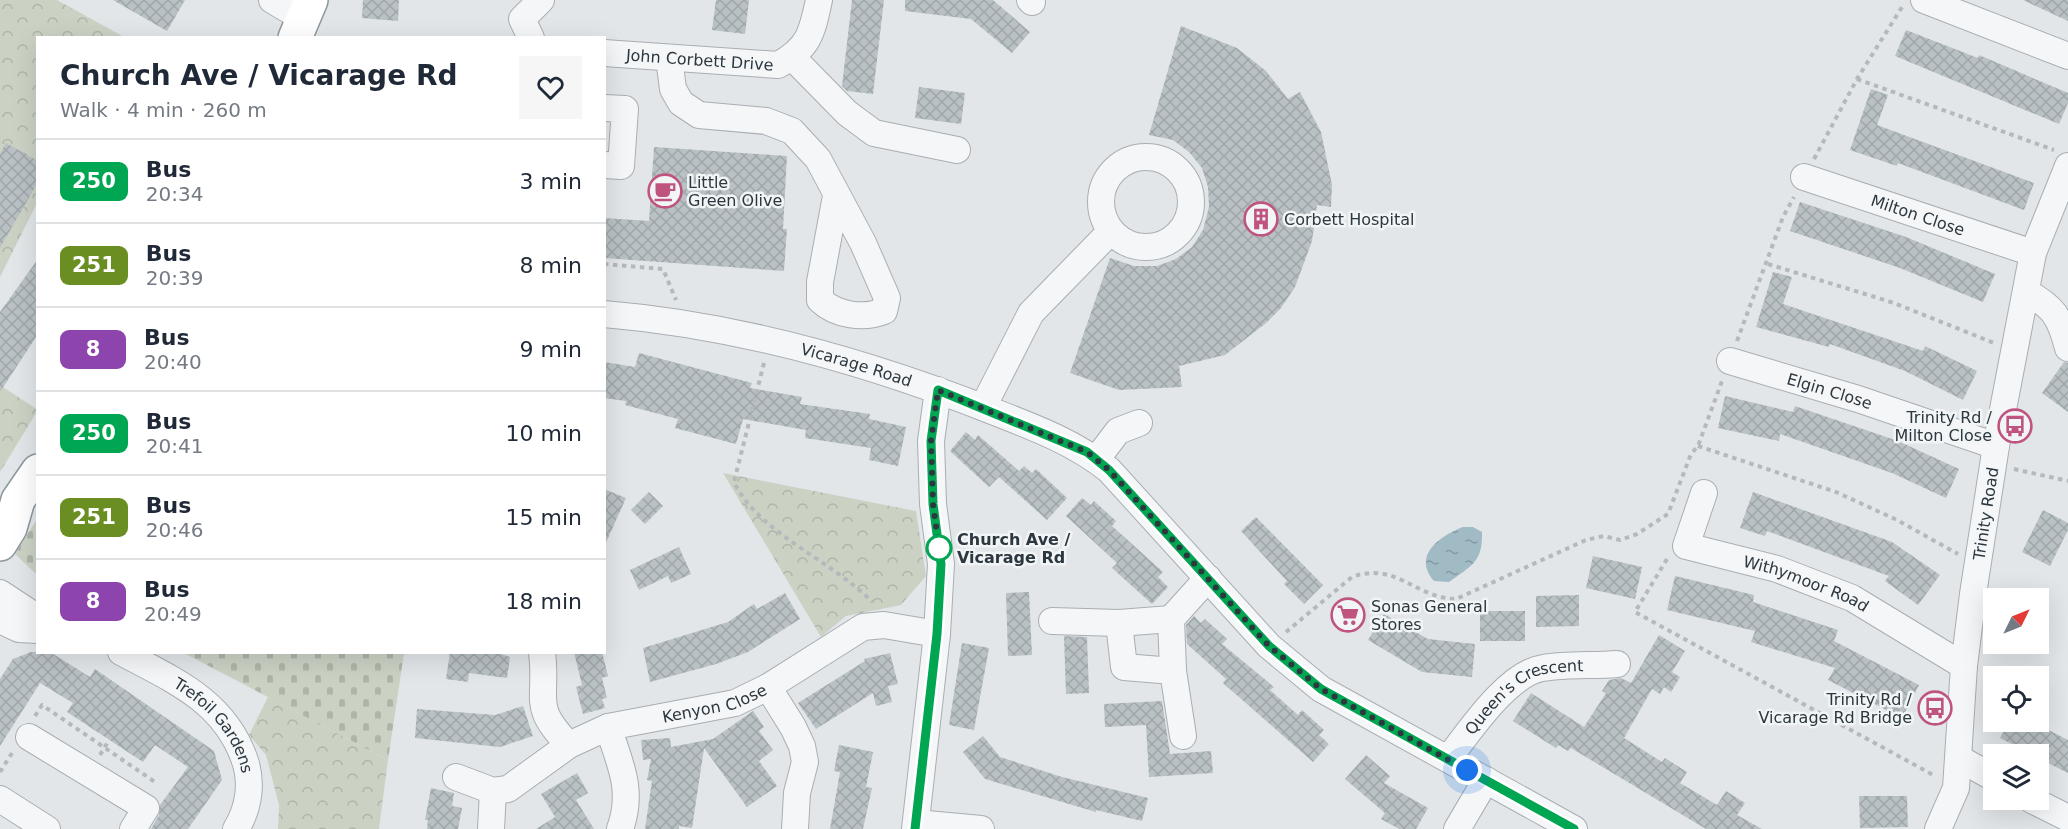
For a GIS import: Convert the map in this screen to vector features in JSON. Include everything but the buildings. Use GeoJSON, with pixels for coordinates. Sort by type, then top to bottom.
{"type":"FeatureCollection","features":[{"type":"Feature","properties":{"kind":"highway"},"geometry":{"type":"LineString","coordinates":[[0,544],[10,528],[9,506],[36,473]]}},
{"type":"Feature","properties":{"kind":"street"},"geometry":{"type":"LineString","coordinates":[[272,0],[303,19]]}},
{"type":"Feature","properties":{"kind":"street"},"geometry":{"type":"LineString","coordinates":[[524,19],[541,0]]}},
{"type":"Feature","properties":{"kind":"street","name":"John Corbett Drive"},"geometry":{"type":"LineString","coordinates":[[606,53],[778,65],[792,57],[813,32],[819,0]]}},
{"type":"Feature","properties":{"kind":"street"},"geometry":{"type":"LineString","coordinates":[[1924,0],[2068,56]]}},
{"type":"Feature","properties":{"kind":"street","name":"John Corbett Drive"},"geometry":{"type":"LineString","coordinates":[[792,57],[847,113],[874,133],[957,150]]}},
{"type":"Feature","properties":{"kind":"street"},"geometry":{"type":"LineString","coordinates":[[669,58],[673,89],[681,103],[699,115],[766,121],[792,131],[818,159],[836,196]]}},
{"type":"Feature","properties":{"kind":"street"},"geometry":{"type":"LineString","coordinates":[[606,108],[625,109],[621,166],[606,165]]}},
{"type":"Feature","properties":{"kind":"street","name":"Trinity Road"},"geometry":{"type":"LineString","coordinates":[[1938,829],[1956,788],[1960,759],[1964,666],[1977,565],[2014,351],[2033,253],[2062,159]]}},
{"type":"Feature","properties":{"kind":"street","name":"Milton Close"},"geometry":{"type":"LineString","coordinates":[[1804,177],[2033,253]]}},
{"type":"Feature","properties":{"kind":"street"},"geometry":{"type":"LineString","coordinates":[[983,407],[1031,313],[1111,231]]}},
{"type":"Feature","properties":{"kind":"street"},"geometry":{"type":"LineString","coordinates":[[2026,292],[2044,302],[2065,323],[2068,348]]}},
{"type":"Feature","properties":{"kind":"street","name":"Vicarage Road"},"geometry":{"type":"LineString","coordinates":[[606,314],[706,326],[836,359],[938,390],[1039,430],[1087,452],[1109,470],[1269,646],[1321,689],[1574,829]]}},
{"type":"Feature","properties":{"kind":"street","name":"Elgin Close"},"geometry":{"type":"LineString","coordinates":[[1730,361],[1858,399],[1995,455]]}},
{"type":"Feature","properties":{"kind":"street"},"geometry":{"type":"LineString","coordinates":[[938,390],[931,441],[933,504],[941,564],[937,634],[915,826],[981,829]]}},
{"type":"Feature","properties":{"kind":"street"},"geometry":{"type":"LineString","coordinates":[[1096,460],[1118,431],[1139,423]]}},
{"type":"Feature","properties":{"kind":"street"},"geometry":{"type":"LineString","coordinates":[[1686,546],[1704,493]]}},
{"type":"Feature","properties":{"kind":"street","name":"Withymoor Road"},"geometry":{"type":"LineString","coordinates":[[1686,546],[1777,569],[1852,598],[1964,666]]}},
{"type":"Feature","properties":{"kind":"street"},"geometry":{"type":"LineString","coordinates":[[1053,621],[1119,623],[1171,619],[1208,578]]}},
{"type":"Feature","properties":{"kind":"street"},"geometry":{"type":"LineString","coordinates":[[0,594],[19,625]]}},
{"type":"Feature","properties":{"kind":"street"},"geometry":{"type":"LineString","coordinates":[[1171,619],[1173,671],[1183,736]]}},
{"type":"Feature","properties":{"kind":"street"},"geometry":{"type":"LineString","coordinates":[[1119,623],[1124,667],[1173,671]]}},
{"type":"Feature","properties":{"kind":"street","name":"Kenyon Close"},"geometry":{"type":"LineString","coordinates":[[456,777],[492,811],[508,789],[569,746],[608,727],[735,703],[768,687],[863,627],[884,625],[937,634]]}},
{"type":"Feature","properties":{"kind":"street","name":"Trefoil Gardens"},"geometry":{"type":"LineString","coordinates":[[126,654],[172,679],[207,703],[222,717],[237,738],[247,766],[249,787],[246,812],[236,829]]}},
{"type":"Feature","properties":{"kind":"street"},"geometry":{"type":"LineString","coordinates":[[542,654],[544,715],[550,726],[569,746]]}},
{"type":"Feature","properties":{"kind":"street","name":"Queen's Crescent"},"geometry":{"type":"LineString","coordinates":[[1448,759],[1485,711],[1508,687],[1541,668],[1617,664]]}},
{"type":"Feature","properties":{"kind":"street"},"geometry":{"type":"LineString","coordinates":[[768,687],[793,727],[805,762],[797,793],[795,829]]}},
{"type":"Feature","properties":{"kind":"street"},"geometry":{"type":"LineString","coordinates":[[608,727],[623,773],[627,797],[620,829]]}},
{"type":"Feature","properties":{"kind":"street"},"geometry":{"type":"LineString","coordinates":[[29,737],[146,808],[133,829]]}},
{"type":"Feature","properties":{"kind":"street"},"geometry":{"type":"LineString","coordinates":[[1960,759],[1983,772]]}},
{"type":"Feature","properties":{"kind":"street"},"geometry":{"type":"LineString","coordinates":[[1457,829],[1486,780]]}},
{"type":"Feature","properties":{"kind":"street"},"geometry":{"type":"LineString","coordinates":[[0,799],[47,829]]}},
{"type":"Feature","properties":{"kind":"street"},"geometry":{"type":"LineString","coordinates":[[2049,808],[2068,818]]}},
{"type":"Feature","properties":{"kind":"path"},"geometry":{"type":"LineString","coordinates":[[1269,646],[1352,577],[1364,573],[1382,572],[1403,579],[1433,597],[1456,599],[1586,540],[1605,536],[1620,540],[1637,534],[1668,514],[1691,454],[1698,446],[1768,264],[1783,217],[1857,79],[1906,0]]}},
{"type":"Feature","properties":{"kind":"path"},"geometry":{"type":"LineString","coordinates":[[1857,79],[2062,159]]}},
{"type":"Feature","properties":{"kind":"path"},"geometry":{"type":"LineString","coordinates":[[606,264],[663,269],[679,306]]}},
{"type":"Feature","properties":{"kind":"path"},"geometry":{"type":"LineString","coordinates":[[1768,264],[1894,303],[2014,351]]}},
{"type":"Feature","properties":{"kind":"path"},"geometry":{"type":"LineString","coordinates":[[765,356],[734,482],[739,492],[784,536],[847,579],[899,627]]}},
{"type":"Feature","properties":{"kind":"path"},"geometry":{"type":"LineString","coordinates":[[1698,446],[1854,500],[1897,520],[1977,565]]}},
{"type":"Feature","properties":{"kind":"path"},"geometry":{"type":"LineString","coordinates":[[1995,455],[2068,481]]}},
{"type":"Feature","properties":{"kind":"path"},"geometry":{"type":"LineString","coordinates":[[1686,546],[1672,551],[1635,612],[1956,788]]}},
{"type":"Feature","properties":{"kind":"green space"},"geometry":{"type":"Polygon","coordinates":[[[0,0],[57,0],[122,36],[36,36],[36,205],[0,277],[0,0]]]}},
{"type":"Feature","properties":{"kind":"green space"},"geometry":{"type":"Polygon","coordinates":[[[0,385],[36,409],[36,413],[0,472],[0,385]]]}},
{"type":"Feature","properties":{"kind":"green space"},"geometry":{"type":"Polygon","coordinates":[[[723,473],[916,511],[926,576],[901,605],[846,616],[821,637],[723,473]]]}},
{"type":"Feature","properties":{"kind":"green space"},"geometry":{"type":"Polygon","coordinates":[[[36,521],[36,574],[15,554],[36,521]]]}},
{"type":"Feature","properties":{"kind":"green space"},"geometry":{"type":"Polygon","coordinates":[[[186,654],[404,654],[388,760],[186,654]]]}},
{"type":"Feature","properties":{"kind":"green space"},"geometry":{"type":"Polygon","coordinates":[[[268,697],[388,760],[379,829],[278,829],[279,805],[266,755],[249,735],[268,697]]]}},
{"type":"Feature","properties":{"kind":"water"},"geometry":{"type":"Polygon","coordinates":[[[1463,527],[1473,527],[1482,532],[1478,557],[1449,582],[1434,581],[1428,572],[1427,555],[1438,541],[1463,527]]]}},
{"type":"Feature","properties":{"kind":"bus line","name":"250"},"geometry":{"type":"LineString","coordinates":[[915,829],[923,737],[937,634],[941,564],[933,504],[931,441],[938,390],[1039,430],[1087,452],[1109,470],[1269,646],[1295,669],[1321,689],[1574,829]]}},
{"type":"Feature","properties":{"kind":"place","name":"Little Green Olive"},"geometry":{"type":"Point","coordinates":[665,191]}},
{"type":"Feature","properties":{"kind":"place","name":"Corbett Hospital"},"geometry":{"type":"Point","coordinates":[1261,219]}},
{"type":"Feature","properties":{"kind":"place","name":"Trinity Rd / Milton Close"},"geometry":{"type":"Point","coordinates":[2015,426]}},
{"type":"Feature","properties":{"kind":"place","name":"Church Ave / Vicarage Rd"},"geometry":{"type":"Point","coordinates":[939,548]}},
{"type":"Feature","properties":{"kind":"place","name":"Sonas General Stores"},"geometry":{"type":"Point","coordinates":[1348,615]}},
{"type":"Feature","properties":{"kind":"place","name":"Trinity Rd / Vicarage Rd Bridge"},"geometry":{"type":"Point","coordinates":[1935,708]}},
{"type":"Feature","properties":{"kind":"route"},"geometry":{"type":"LineString","coordinates":[[939,548],[933,504],[931,441],[938,390],[1039,430],[1087,452],[1109,470],[1269,646],[1295,669],[1321,689],[1467,770]]}}]}
